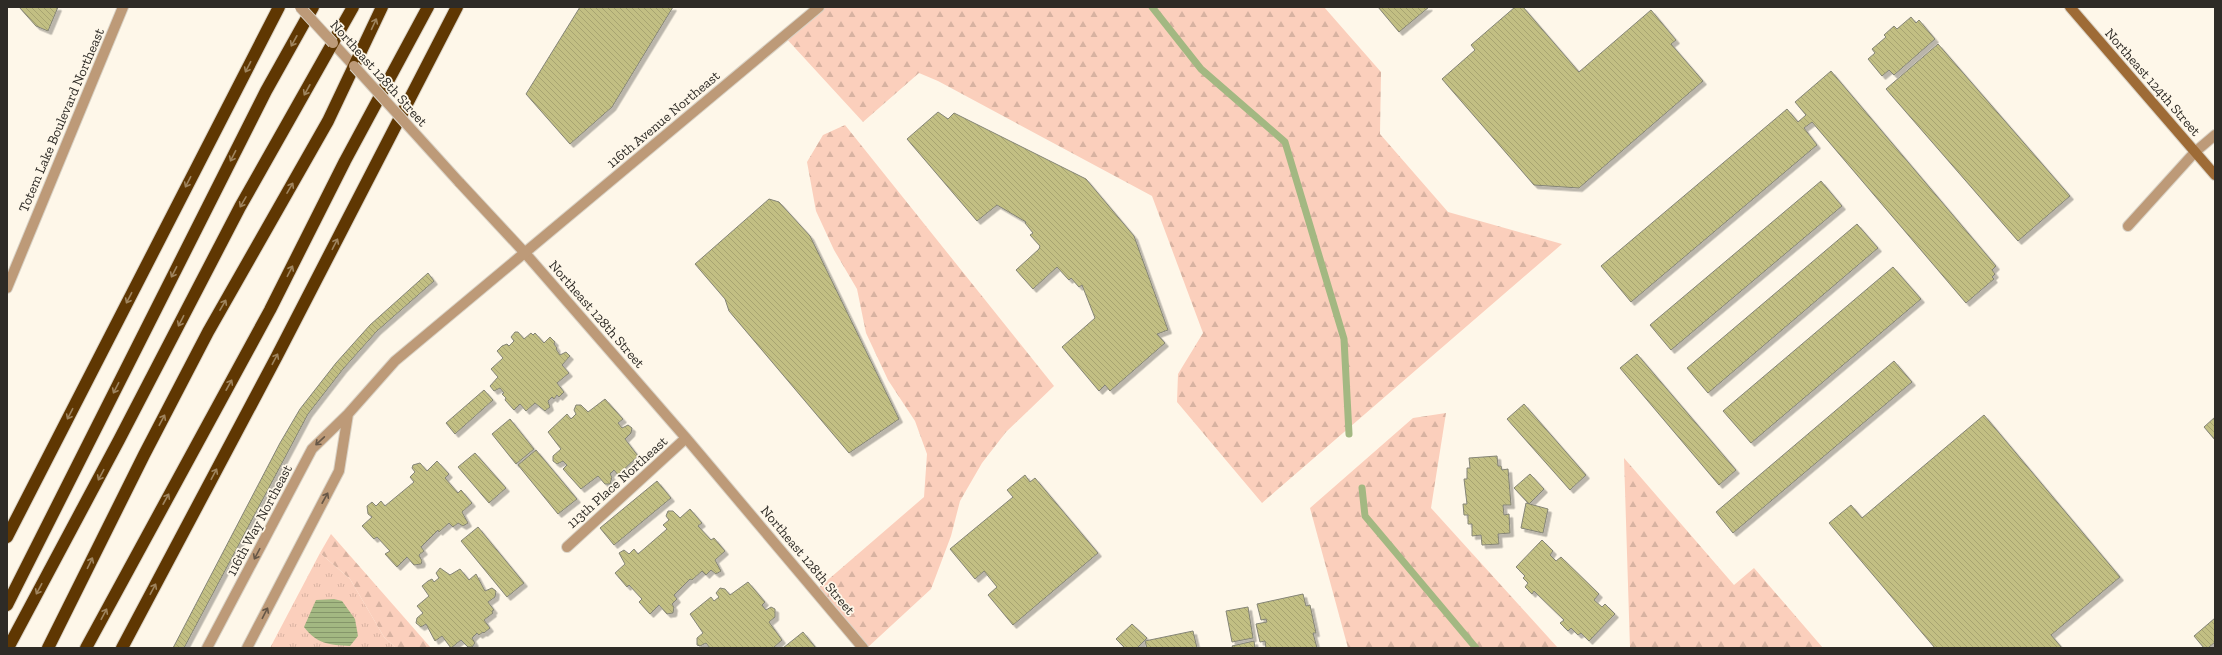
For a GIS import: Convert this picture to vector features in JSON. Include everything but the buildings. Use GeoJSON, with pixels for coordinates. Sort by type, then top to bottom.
{"type":"FeatureCollection","features":[{"type":"Feature","properties":{"kind":"highway"},"geometry":{"type":"LineString","coordinates":[[7,537],[279,7]]}},
{"type":"Feature","properties":{"kind":"highway"},"geometry":{"type":"LineString","coordinates":[[7,605],[266,91],[313,7]]}},
{"type":"Feature","properties":{"kind":"highway"},"geometry":{"type":"LineString","coordinates":[[8,648],[119,440],[240,207],[353,7]]}},
{"type":"Feature","properties":{"kind":"highway"},"geometry":{"type":"LineString","coordinates":[[48,648],[144,454],[208,332],[328,122],[382,7]]}},
{"type":"Feature","properties":{"kind":"highway"},"geometry":{"type":"LineString","coordinates":[[86,648],[270,310],[345,161],[428,7]]}},
{"type":"Feature","properties":{"kind":"highway"},"geometry":{"type":"LineString","coordinates":[[122,648],[277,356],[457,7]]}},
{"type":"Feature","properties":{"kind":"main road","name":"Northeast 124th Street"},"geometry":{"type":"LineString","coordinates":[[2070,7],[2215,175]]}},
{"type":"Feature","properties":{"kind":"street","name":"Totem Lake Boulevard Northeast"},"geometry":{"type":"LineString","coordinates":[[7,288],[123,7]]}},
{"type":"Feature","properties":{"kind":"street","name":"Northeast 128th Street"},"geometry":{"type":"LineString","coordinates":[[300,7],[459,182],[525,252],[686,438],[863,648]]}},
{"type":"Feature","properties":{"kind":"street","name":"116th Avenue Northeast"},"geometry":{"type":"LineString","coordinates":[[525,252],[818,7]]}},
{"type":"Feature","properties":{"kind":"street"},"geometry":{"type":"LineString","coordinates":[[2128,226],[2195,152],[2215,135]]}},
{"type":"Feature","properties":{"kind":"street","name":"116th Way Northeast"},"geometry":{"type":"LineString","coordinates":[[207,648],[312,449],[348,414],[395,361],[525,252]]}},
{"type":"Feature","properties":{"kind":"street"},"geometry":{"type":"LineString","coordinates":[[247,648],[339,471],[348,414]]}},
{"type":"Feature","properties":{"kind":"street","name":"113th Place Northeast"},"geometry":{"type":"LineString","coordinates":[[567,547],[686,438]]}},
{"type":"Feature","properties":{"kind":"green space"},"geometry":{"type":"Polygon","coordinates":[[[819,7],[1324,7],[1381,72],[1380,134],[1448,212],[1562,244],[1262,503],[1177,402],[1178,374],[1203,333],[1152,196],[938,81],[919,73],[863,122],[784,36],[819,7]]]}},
{"type":"Feature","properties":{"kind":"green space"},"geometry":{"type":"Polygon","coordinates":[[[845,125],[1054,386],[1006,432],[982,463],[960,501],[951,536],[931,589],[867,648],[815,591],[924,497],[927,454],[915,421],[888,380],[866,333],[857,289],[834,250],[816,211],[807,162],[823,135],[845,125]]]}},
{"type":"Feature","properties":{"kind":"green space"},"geometry":{"type":"Polygon","coordinates":[[[1446,413],[1431,508],[1558,648],[1348,648],[1310,508],[1413,418],[1446,413]]]}},
{"type":"Feature","properties":{"kind":"green space"},"geometry":{"type":"Polygon","coordinates":[[[1624,458],[1734,585],[1754,568],[1823,648],[1630,648],[1624,458]]]}},
{"type":"Feature","properties":{"kind":"green space"},"geometry":{"type":"Polygon","coordinates":[[[331,534],[431,648],[396,648],[384,637],[350,579],[320,553],[331,534]]]}},
{"type":"Feature","properties":{"kind":"green space"},"geometry":{"type":"Polygon","coordinates":[[[320,553],[350,579],[384,637],[396,648],[270,648],[320,553]]]}},
{"type":"Feature","properties":{"kind":"shaded area"},"geometry":{"type":"Polygon","coordinates":[[[334,599],[342,601],[355,619],[358,636],[350,646],[330,644],[319,640],[309,633],[304,627],[316,600],[334,599]]]}},
{"type":"Feature","properties":{"kind":"waterway"},"geometry":{"type":"LineString","coordinates":[[1152,7],[1201,69],[1285,142],[1344,339],[1349,434]]}},
{"type":"Feature","properties":{"kind":"waterway"},"geometry":{"type":"LineString","coordinates":[[1362,488],[1365,516],[1476,648]]}}]}
